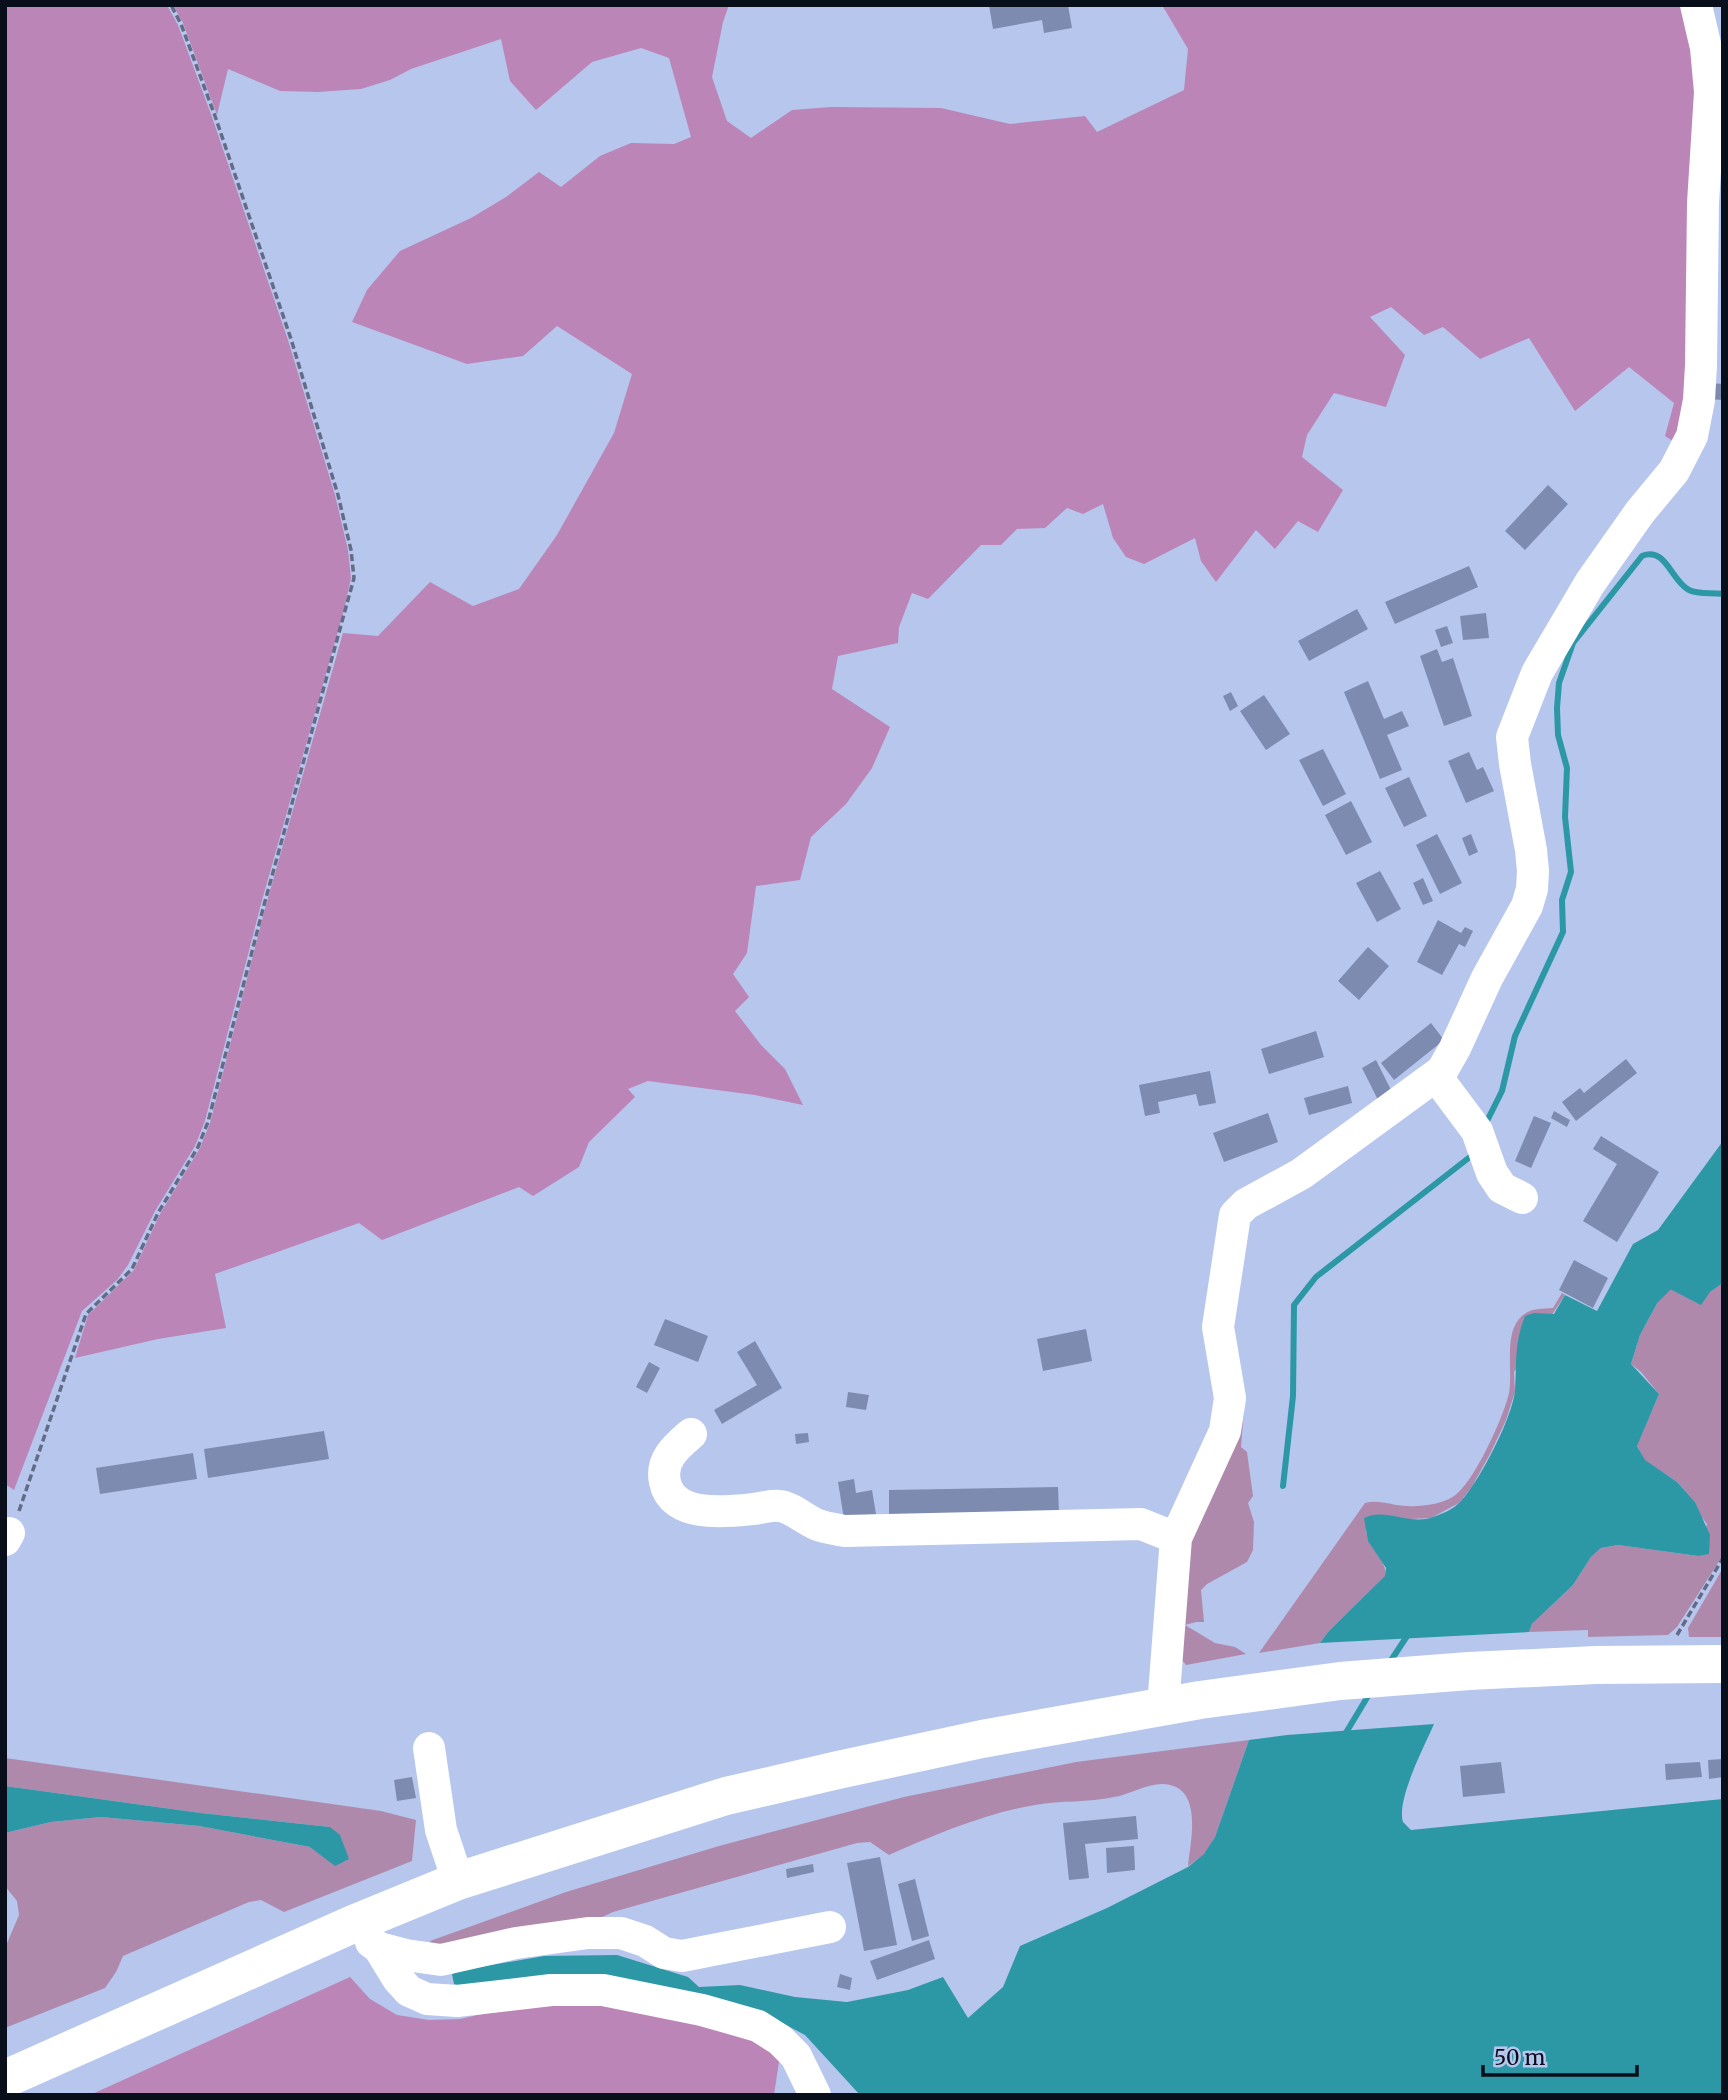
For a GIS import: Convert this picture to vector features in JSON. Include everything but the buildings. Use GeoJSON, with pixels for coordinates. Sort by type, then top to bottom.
{"type":"FeatureCollection","features":[{"type":"Feature","properties":{"kind":"highway"},"geometry":{"type":"LineString","coordinates":[[5,2080],[366,1936],[458,1881],[726,1796],[968,1742],[1200,1700],[1340,1682],[1469,1671],[1718,1664]]}},
{"type":"Feature","properties":{"kind":"street"},"geometry":{"type":"LineString","coordinates":[[1163,1707],[1176,1538],[1225,1431],[1230,1398],[1217,1327],[1235,1215],[1246,1203],[1301,1174],[1442,1071],[1527,906],[1532,889],[1531,850],[1512,737],[1537,673],[1590,583],[1640,512],[1674,471],[1692,436],[1699,400],[1701,365],[1703,203],[1710,92],[1706,48],[1696,5]]}},
{"type":"Feature","properties":{"kind":"street"},"geometry":{"type":"LineString","coordinates":[[1436,1076],[1477,1131],[1492,1173],[1502,1188],[1522,1198]]}},
{"type":"Feature","properties":{"kind":"street"},"geometry":{"type":"LineString","coordinates":[[691,1434],[674,1448],[666,1461],[663,1477],[667,1493],[680,1504],[704,1511],[738,1511],[780,1506],[818,1525],[844,1531],[1141,1524],[1176,1538]]}},
{"type":"Feature","properties":{"kind":"street"},"geometry":{"type":"LineString","coordinates":[[429,1748],[441,1830],[458,1881]]}},
{"type":"Feature","properties":{"kind":"street"},"geometry":{"type":"LineString","coordinates":[[366,1936],[406,1955],[441,1960],[529,1941],[588,1933],[621,1933],[645,1941],[664,1953],[682,1956],[830,1927]]}},
{"type":"Feature","properties":{"kind":"street"},"geometry":{"type":"LineString","coordinates":[[366,1936],[398,1979],[410,1991],[427,1999],[457,2001],[551,1990],[603,1990],[702,2010],[758,2026],[780,2040],[796,2056],[815,2095]]}},
{"type":"Feature","properties":{"kind":"path"},"geometry":{"type":"LineString","coordinates":[[7,1536],[24,1500],[86,1314],[132,1269],[158,1213],[198,1147],[208,1122],[355,578],[338,495],[291,339],[215,116],[181,24],[170,5]]}},
{"type":"Feature","properties":{"kind":"path"},"geometry":{"type":"LineString","coordinates":[[1660,1665],[1723,1558]]}},
{"type":"Feature","properties":{"kind":"shaded area"},"geometry":{"type":"Polygon","coordinates":[[[5,5],[167,5],[178,25],[212,117],[288,340],[335,495],[348,550],[351,578],[261,904],[205,1121],[195,1146],[155,1211],[128,1265],[117,1280],[82,1311],[14,1490],[5,1484],[5,5]]]}},
{"type":"Feature","properties":{"kind":"shaded area"},"geometry":{"type":"Polygon","coordinates":[[[173,5],[729,5],[712,77],[727,121],[751,138],[792,110],[831,107],[941,108],[1010,124],[1085,116],[1097,132],[1184,90],[1188,49],[1162,5],[1693,5],[1702,49],[1682,447],[1665,436],[1674,403],[1629,367],[1575,411],[1529,338],[1480,359],[1443,327],[1424,335],[1391,307],[1370,317],[1405,355],[1386,407],[1334,393],[1307,435],[1302,457],[1343,490],[1318,532],[1298,521],[1275,549],[1256,530],[1216,582],[1201,561],[1195,538],[1144,564],[1126,557],[1113,538],[1103,504],[1083,514],[1067,508],[1045,528],[1017,529],[1001,545],[981,545],[928,599],[912,593],[899,627],[898,643],[838,656],[832,689],[890,727],[872,768],[846,804],[811,837],[800,880],[756,886],[747,953],[733,974],[749,997],[735,1011],[761,1045],[785,1069],[803,1105],[755,1095],[648,1081],[628,1089],[635,1097],[589,1142],[579,1167],[533,1196],[519,1187],[382,1240],[359,1223],[215,1274],[226,1328],[158,1339],[75,1358],[88,1315],[134,1270],[160,1214],[200,1148],[210,1123],[266,905],[343,633],[378,636],[430,582],[473,606],[519,589],[557,535],[614,433],[632,374],[557,326],[523,356],[467,364],[352,322],[367,290],[400,251],[471,218],[506,197],[539,172],[561,187],[600,156],[631,143],[674,144],[691,137],[669,58],[641,48],[592,62],[536,110],[510,81],[501,39],[361,89],[280,91],[228,69],[217,115],[183,23],[173,5]]]}},
{"type":"Feature","properties":{"kind":"shaded area"},"geometry":{"type":"Polygon","coordinates":[[[1723,1141],[1723,1283],[1710,1292],[1701,1305],[1666,1287],[1640,1335],[1631,1364],[1659,1394],[1637,1446],[1645,1460],[1677,1482],[1695,1502],[1710,1535],[1709,1554],[1698,1556],[1618,1545],[1601,1548],[1591,1557],[1573,1585],[1532,1624],[1529,1632],[1320,1643],[1385,1576],[1386,1568],[1368,1541],[1364,1518],[1380,1514],[1415,1519],[1433,1517],[1458,1504],[1477,1479],[1502,1432],[1513,1402],[1518,1344],[1525,1316],[1534,1313],[1554,1314],[1565,1295],[1597,1311],[1633,1244],[1658,1230],[1723,1141]]]}},
{"type":"Feature","properties":{"kind":"shaded area"},"geometry":{"type":"Polygon","coordinates":[[[1723,1283],[1723,1555],[1677,1627],[1668,1635],[1588,1637],[1588,1630],[1529,1632],[1532,1624],[1573,1585],[1591,1557],[1601,1548],[1618,1545],[1698,1556],[1707,1524],[1695,1502],[1677,1482],[1644,1460],[1637,1445],[1659,1394],[1631,1364],[1640,1335],[1666,1287],[1710,1292],[1723,1283]]]}},
{"type":"Feature","properties":{"kind":"shaded area"},"geometry":{"type":"Polygon","coordinates":[[[1562,1293],[1565,1295],[1514,1372],[1515,1392],[1506,1420],[1471,1488],[1459,1503],[1431,1518],[1410,1519],[1366,1528],[1369,1541],[1383,1563],[1386,1576],[1320,1643],[1259,1653],[1365,1503],[1425,1505],[1449,1499],[1462,1489],[1479,1464],[1506,1403],[1510,1385],[1510,1345],[1514,1326],[1526,1313],[1553,1308],[1562,1293]]]}},
{"type":"Feature","properties":{"kind":"shaded area"},"geometry":{"type":"Polygon","coordinates":[[[1244,1409],[1241,1447],[1247,1452],[1253,1496],[1248,1503],[1254,1522],[1253,1550],[1247,1562],[1201,1590],[1204,1622],[1185,1625],[1215,1643],[1235,1647],[1246,1654],[1186,1665],[1181,1659],[1185,1540],[1244,1409]]]}},
{"type":"Feature","properties":{"kind":"shaded area"},"geometry":{"type":"Polygon","coordinates":[[[1723,1568],[1723,1637],[1689,1637],[1688,1628],[1723,1568]]]}},
{"type":"Feature","properties":{"kind":"shaded area"},"geometry":{"type":"Polygon","coordinates":[[[1434,1724],[1412,1773],[1404,1800],[1403,1822],[1411,1830],[1723,1799],[1723,2095],[860,2095],[805,2035],[759,2011],[466,1988],[454,1984],[452,1974],[462,1970],[544,1956],[617,1955],[688,1977],[699,1987],[740,1985],[795,1997],[847,2002],[908,1990],[943,1977],[968,2018],[1003,1987],[1020,1946],[1107,1908],[1188,1867],[1204,1854],[1215,1837],[1249,1740],[1434,1724]]]}},
{"type":"Feature","properties":{"kind":"shaded area"},"geometry":{"type":"Polygon","coordinates":[[[1249,1740],[1215,1837],[1205,1854],[1188,1866],[1192,1835],[1189,1802],[1184,1793],[1176,1787],[1161,1784],[1104,1799],[1045,1803],[998,1813],[942,1832],[889,1855],[870,1842],[857,1843],[613,1912],[581,1927],[433,1948],[430,1941],[566,1892],[719,1846],[904,1797],[1076,1762],[1249,1740]]]}},
{"type":"Feature","properties":{"kind":"shaded area"},"geometry":{"type":"Polygon","coordinates":[[[5,1758],[381,1811],[416,1820],[412,1861],[284,1912],[261,1900],[249,1902],[123,1956],[105,1988],[5,2028],[5,1948],[19,1915],[17,1901],[5,1886],[5,1833],[51,1822],[101,1817],[199,1826],[310,1847],[330,1827],[201,1813],[5,1786],[5,1758]]]}},
{"type":"Feature","properties":{"kind":"shaded area"},"geometry":{"type":"Polygon","coordinates":[[[5,1786],[201,1813],[330,1827],[340,1835],[349,1859],[335,1866],[310,1847],[199,1826],[101,1817],[51,1822],[5,1833],[5,1786]]]}},
{"type":"Feature","properties":{"kind":"shaded area"},"geometry":{"type":"Polygon","coordinates":[[[350,1977],[370,1999],[397,2015],[429,2020],[460,2019],[522,2005],[617,2003],[737,2030],[780,2055],[774,2095],[90,2095],[350,1977]]]}},
{"type":"Feature","properties":{"kind":"waterway"},"geometry":{"type":"LineString","coordinates":[[1485,1125],[1502,1091],[1515,1036],[1563,932],[1562,900],[1571,872],[1565,817],[1567,768],[1558,735],[1557,708],[1559,683],[1573,643],[1642,556],[1650,554],[1663,560],[1689,590],[1723,594]]}},
{"type":"Feature","properties":{"kind":"waterway"},"geometry":{"type":"LineString","coordinates":[[1283,1486],[1293,1396],[1294,1305],[1316,1277],[1475,1153]]}},
{"type":"Feature","properties":{"kind":"waterway"},"geometry":{"type":"LineString","coordinates":[[1656,1300],[1673,1283]]}},
{"type":"Feature","properties":{"kind":"waterway"},"geometry":{"type":"LineString","coordinates":[[1388,1665],[1409,1633]]}},
{"type":"Feature","properties":{"kind":"waterway"},"geometry":{"type":"LineString","coordinates":[[1344,1736],[1371,1691]]}}]}
